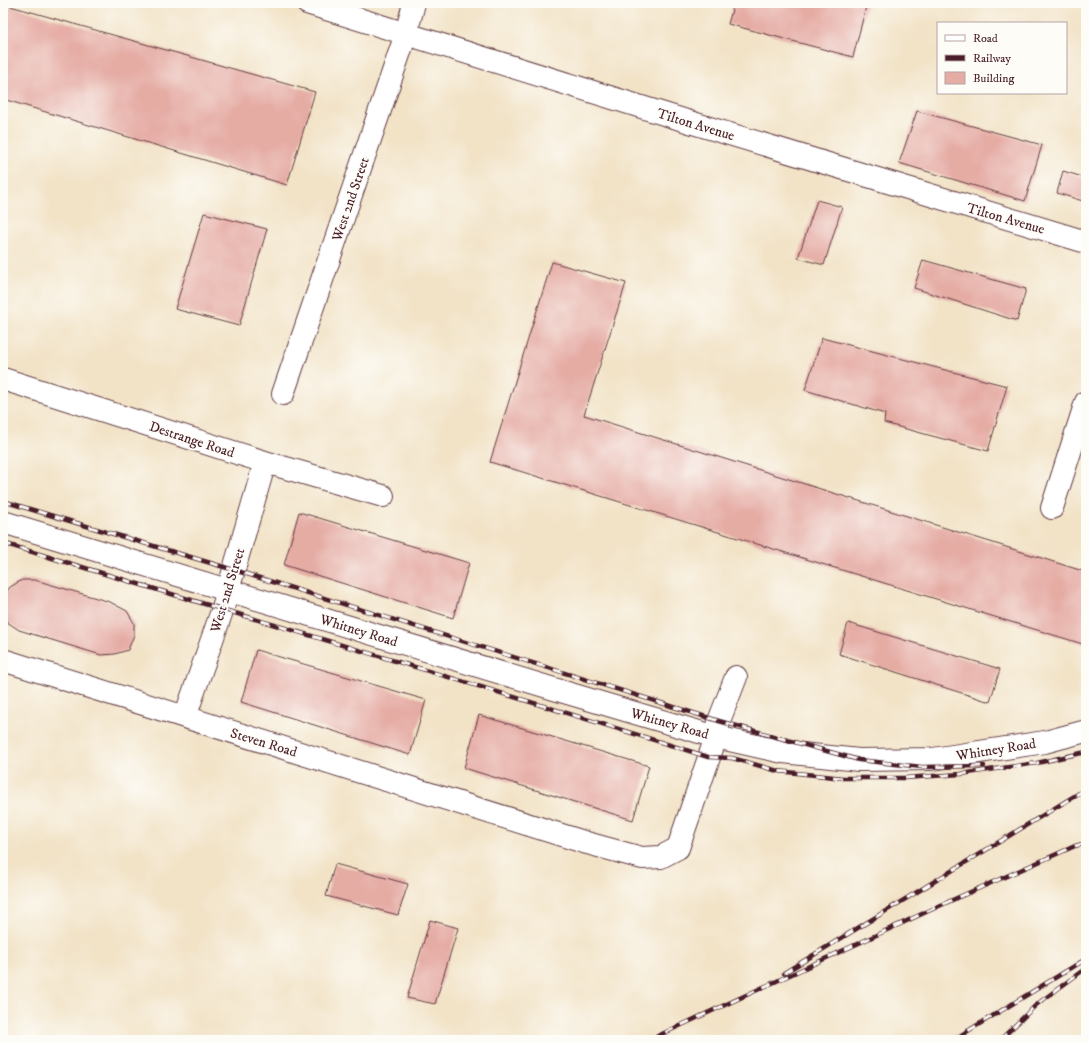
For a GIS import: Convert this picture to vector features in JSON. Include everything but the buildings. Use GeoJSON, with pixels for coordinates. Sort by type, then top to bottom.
{"type":"FeatureCollection","features":[{"type":"Feature","properties":{"kind":"street","name":"Tilton Avenue"},"geometry":{"type":"LineString","coordinates":[[307,3],[723,132],[1086,242]]}},
{"type":"Feature","properties":{"kind":"street","name":"West 2nd Street"},"geometry":{"type":"LineString","coordinates":[[283,394],[406,34],[414,3]]}},
{"type":"Feature","properties":{"kind":"street","name":"Destrange Road"},"geometry":{"type":"LineString","coordinates":[[3,379],[265,462],[383,496]]}},
{"type":"Feature","properties":{"kind":"street"},"geometry":{"type":"LineString","coordinates":[[1052,508],[1086,402]]}},
{"type":"Feature","properties":{"kind":"street","name":"West 2nd Street"},"geometry":{"type":"LineString","coordinates":[[185,717],[228,590],[265,462]]}},
{"type":"Feature","properties":{"kind":"street","name":"Whitney Road"},"geometry":{"type":"LineString","coordinates":[[3,522],[716,737],[791,753],[859,760],[933,759],[1045,742],[1086,731]]}},
{"type":"Feature","properties":{"kind":"street","name":"Steven Road"},"geometry":{"type":"LineString","coordinates":[[3,660],[525,823]]}},
{"type":"Feature","properties":{"kind":"street","name":"Whitney Road"},"geometry":{"type":"LineString","coordinates":[[525,823],[642,858],[661,857],[678,848],[716,737],[719,721],[736,677]]}},
{"type":"Feature","properties":{"kind":"railway"},"geometry":{"type":"LineString","coordinates":[[3,501],[234,570],[719,721],[859,760],[922,767],[984,766]]}},
{"type":"Feature","properties":{"kind":"railway"},"geometry":{"type":"LineString","coordinates":[[3,543],[532,702],[708,757],[732,758],[778,771],[843,778],[905,778],[961,774],[1037,763],[1086,752]]}},
{"type":"Feature","properties":{"kind":"railway"},"geometry":{"type":"LineString","coordinates":[[784,973],[1086,789]]}},
{"type":"Feature","properties":{"kind":"railway"},"geometry":{"type":"LineString","coordinates":[[649,1040],[950,901],[1075,846],[1086,843]]}},
{"type":"Feature","properties":{"kind":"railway"},"geometry":{"type":"LineString","coordinates":[[953,1040],[1086,959]]}},
{"type":"Feature","properties":{"kind":"railway"},"geometry":{"type":"LineString","coordinates":[[1000,1040],[1036,1005],[1086,968]]}}]}
